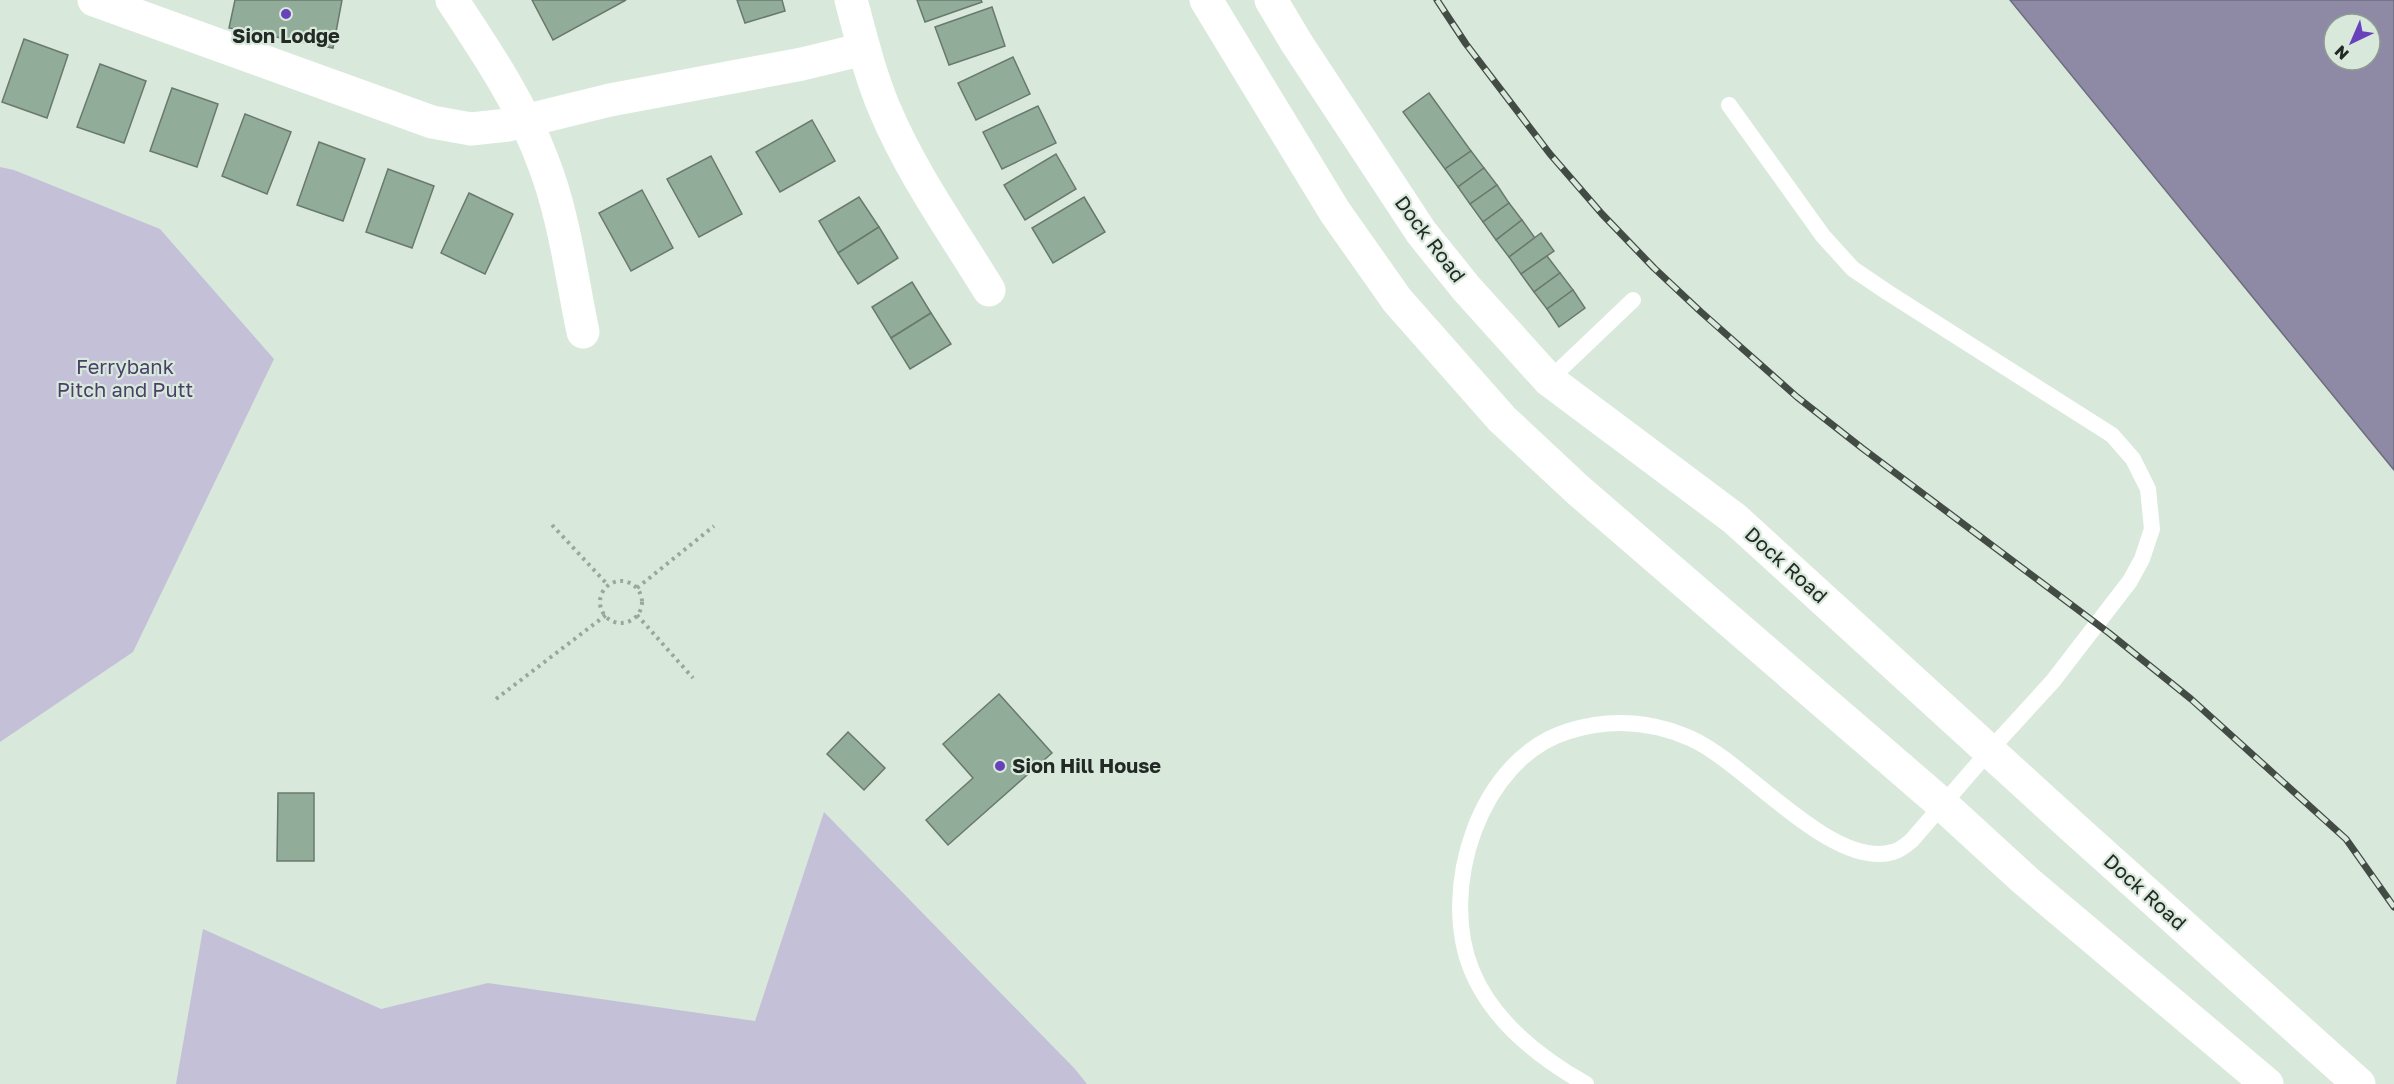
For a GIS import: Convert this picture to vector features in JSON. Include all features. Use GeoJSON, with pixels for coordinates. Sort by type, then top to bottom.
{"type":"FeatureCollection","features":[{"type":"Feature","properties":{"kind":"main road"},"geometry":{"type":"LineString","coordinates":[[94,0],[432,122],[471,129],[525,122],[610,100],[802,64],[864,49]]}},
{"type":"Feature","properties":{"kind":"main road"},"geometry":{"type":"LineString","coordinates":[[452,0],[525,122],[542,157],[556,201],[584,332]]}},
{"type":"Feature","properties":{"kind":"main road"},"geometry":{"type":"LineString","coordinates":[[851,0],[873,79],[897,137],[989,290]]}},
{"type":"Feature","properties":{"kind":"main road"},"geometry":{"type":"LineString","coordinates":[[1206,0],[1347,229],[1397,300],[1502,419],[1578,490],[1943,805],[2026,881],[2226,1052],[2267,1084]]}},
{"type":"Feature","properties":{"kind":"main road","name":"Dock Road"},"geometry":{"type":"LineString","coordinates":[[1271,0],[1296,42],[1421,232],[1466,288],[1549,380],[1735,519],[2359,1084]]}},
{"type":"Feature","properties":{"kind":"lane"},"geometry":{"type":"LineString","coordinates":[[1586,1084],[1549,1062],[1503,1019],[1485,996],[1472,971],[1464,946],[1461,920],[1464,874],[1469,844],[1478,819],[1493,790],[1512,766],[1547,739],[1567,731],[1593,724],[1621,722],[1648,724],[1669,730],[1710,749],[1818,832],[1869,854],[1890,854],[1899,851],[1912,840],[2053,681],[2130,582],[2142,559],[2152,529],[2148,489],[2133,459],[2112,435],[1853,268],[1823,236],[1729,105]]}},
{"type":"Feature","properties":{"kind":"lane"},"geometry":{"type":"LineString","coordinates":[[1549,380],[1633,300]]}},
{"type":"Feature","properties":{"kind":"path"},"geometry":{"type":"LineString","coordinates":[[552,525],[608,585]]}},
{"type":"Feature","properties":{"kind":"path"},"geometry":{"type":"LineString","coordinates":[[637,588],[714,526]]}},
{"type":"Feature","properties":{"kind":"path"},"geometry":{"type":"LineString","coordinates":[[620,581],[637,588],[642,602],[637,615],[624,622],[611,620],[606,615],[600,603],[608,585],[620,581]]}},
{"type":"Feature","properties":{"kind":"path"},"geometry":{"type":"LineString","coordinates":[[496,699],[606,615]]}},
{"type":"Feature","properties":{"kind":"path"},"geometry":{"type":"LineString","coordinates":[[637,615],[693,678]]}},
{"type":"Feature","properties":{"kind":"green space","name":"Ferrybank Pitch and Putt"},"geometry":{"type":"Polygon","coordinates":[[[0,167],[14,170],[160,229],[274,359],[133,652],[0,742],[0,167]]]}},
{"type":"Feature","properties":{"kind":"green space"},"geometry":{"type":"Polygon","coordinates":[[[824,812],[1087,1084],[176,1084],[203,929],[381,1009],[488,983],[755,1021],[824,812]]]}},
{"type":"Feature","properties":{"kind":"shaded area"},"geometry":{"type":"Polygon","coordinates":[[[2010,0],[2394,0],[2394,470],[2010,0]]]}},
{"type":"Feature","properties":{"kind":"building","name":"Sion Lodge"},"geometry":{"type":"Polygon","coordinates":[[[235,0],[342,0],[333,48],[229,28],[235,0]]]}},
{"type":"Feature","properties":{"kind":"building"},"geometry":{"type":"Polygon","coordinates":[[[532,0],[626,0],[553,40],[532,0]]]}},
{"type":"Feature","properties":{"kind":"building"},"geometry":{"type":"Polygon","coordinates":[[[737,0],[782,0],[785,11],[745,23],[737,0]]]}},
{"type":"Feature","properties":{"kind":"building"},"geometry":{"type":"Polygon","coordinates":[[[917,0],[981,0],[982,2],[925,22],[917,0]]]}},
{"type":"Feature","properties":{"kind":"building"},"geometry":{"type":"Polygon","coordinates":[[[992,7],[1005,46],[949,65],[935,27],[992,7]]]}},
{"type":"Feature","properties":{"kind":"building"},"geometry":{"type":"Polygon","coordinates":[[[24,39],[68,55],[47,118],[2,102],[24,39]]]}},
{"type":"Feature","properties":{"kind":"building"},"geometry":{"type":"Polygon","coordinates":[[[1013,57],[1030,94],[976,120],[958,83],[1013,57]]]}},
{"type":"Feature","properties":{"kind":"building"},"geometry":{"type":"Polygon","coordinates":[[[100,64],[146,81],[124,143],[77,127],[100,64]]]}},
{"type":"Feature","properties":{"kind":"building"},"geometry":{"type":"Polygon","coordinates":[[[172,88],[218,104],[197,167],[150,151],[172,88]]]}},
{"type":"Feature","properties":{"kind":"building"},"geometry":{"type":"Polygon","coordinates":[[[1429,93],[1471,151],[1445,169],[1403,112],[1429,93]]]}},
{"type":"Feature","properties":{"kind":"building"},"geometry":{"type":"Polygon","coordinates":[[[1038,106],[1056,143],[1002,169],[983,132],[1038,106]]]}},
{"type":"Feature","properties":{"kind":"building"},"geometry":{"type":"Polygon","coordinates":[[[245,114],[291,132],[267,194],[222,176],[245,114]]]}},
{"type":"Feature","properties":{"kind":"building"},"geometry":{"type":"Polygon","coordinates":[[[812,120],[835,161],[780,192],[756,152],[812,120]]]}},
{"type":"Feature","properties":{"kind":"building"},"geometry":{"type":"Polygon","coordinates":[[[319,142],[365,159],[343,221],[297,205],[319,142]]]}},
{"type":"Feature","properties":{"kind":"building"},"geometry":{"type":"Polygon","coordinates":[[[1471,151],[1484,168],[1458,187],[1445,169],[1471,151]]]}},
{"type":"Feature","properties":{"kind":"building"},"geometry":{"type":"Polygon","coordinates":[[[1056,154],[1076,189],[1025,220],[1004,185],[1056,154]]]}},
{"type":"Feature","properties":{"kind":"building"},"geometry":{"type":"Polygon","coordinates":[[[711,156],[742,214],[699,237],[667,179],[711,156]]]}},
{"type":"Feature","properties":{"kind":"building"},"geometry":{"type":"Polygon","coordinates":[[[1484,168],[1497,185],[1470,204],[1458,187],[1484,168]]]}},
{"type":"Feature","properties":{"kind":"building"},"geometry":{"type":"Polygon","coordinates":[[[388,169],[434,186],[412,248],[366,232],[388,169]]]}},
{"type":"Feature","properties":{"kind":"building"},"geometry":{"type":"Polygon","coordinates":[[[1497,185],[1509,203],[1483,222],[1470,204],[1497,185]]]}},
{"type":"Feature","properties":{"kind":"building"},"geometry":{"type":"Polygon","coordinates":[[[642,190],[673,248],[631,271],[599,213],[642,190]]]}},
{"type":"Feature","properties":{"kind":"building"},"geometry":{"type":"Polygon","coordinates":[[[469,193],[513,214],[485,274],[441,253],[469,193]]]}},
{"type":"Feature","properties":{"kind":"building"},"geometry":{"type":"Polygon","coordinates":[[[859,197],[879,227],[838,253],[819,221],[859,197]]]}},
{"type":"Feature","properties":{"kind":"building"},"geometry":{"type":"Polygon","coordinates":[[[1084,197],[1105,232],[1053,263],[1032,228],[1084,197]]]}},
{"type":"Feature","properties":{"kind":"building"},"geometry":{"type":"Polygon","coordinates":[[[1509,203],[1522,220],[1496,240],[1483,222],[1509,203]]]}},
{"type":"Feature","properties":{"kind":"building"},"geometry":{"type":"Polygon","coordinates":[[[1522,220],[1535,238],[1509,257],[1496,240],[1522,220]]]}},
{"type":"Feature","properties":{"kind":"building"},"geometry":{"type":"Polygon","coordinates":[[[879,227],[898,258],[858,284],[838,253],[879,227]]]}},
{"type":"Feature","properties":{"kind":"building"},"geometry":{"type":"Polygon","coordinates":[[[1541,233],[1554,251],[1521,274],[1509,257],[1541,233]]]}},
{"type":"Feature","properties":{"kind":"building"},"geometry":{"type":"Polygon","coordinates":[[[1547,256],[1560,273],[1534,292],[1521,274],[1547,256]]]}},
{"type":"Feature","properties":{"kind":"building"},"geometry":{"type":"Polygon","coordinates":[[[1560,273],[1573,290],[1547,309],[1534,292],[1560,273]]]}},
{"type":"Feature","properties":{"kind":"building"},"geometry":{"type":"Polygon","coordinates":[[[912,282],[931,313],[891,338],[872,307],[912,282]]]}},
{"type":"Feature","properties":{"kind":"building"},"geometry":{"type":"Polygon","coordinates":[[[1573,290],[1585,308],[1559,327],[1547,309],[1573,290]]]}},
{"type":"Feature","properties":{"kind":"building"},"geometry":{"type":"Polygon","coordinates":[[[931,313],[951,344],[910,369],[891,338],[931,313]]]}},
{"type":"Feature","properties":{"kind":"building","name":"Sion Hill House"},"geometry":{"type":"Polygon","coordinates":[[[999,694],[1052,753],[948,845],[926,820],[973,778],[943,744],[999,694]]]}},
{"type":"Feature","properties":{"kind":"building"},"geometry":{"type":"Polygon","coordinates":[[[848,732],[885,768],[864,790],[827,754],[848,732]]]}},
{"type":"Feature","properties":{"kind":"building"},"geometry":{"type":"Polygon","coordinates":[[[278,793],[314,793],[314,861],[277,861],[278,793]]]}},
{"type":"Feature","properties":{"kind":"railway"},"geometry":{"type":"LineString","coordinates":[[1437,0],[1466,44],[1550,154],[1602,214],[1654,268],[1797,397],[2109,633],[2191,699],[2346,839],[2394,907]]}},
{"type":"Feature","properties":{"kind":"place","name":"Sion Lodge"},"geometry":{"type":"Point","coordinates":[286,14]}},
{"type":"Feature","properties":{"kind":"place","name":"Sion Hill House"},"geometry":{"type":"Point","coordinates":[1000,766]}}]}
